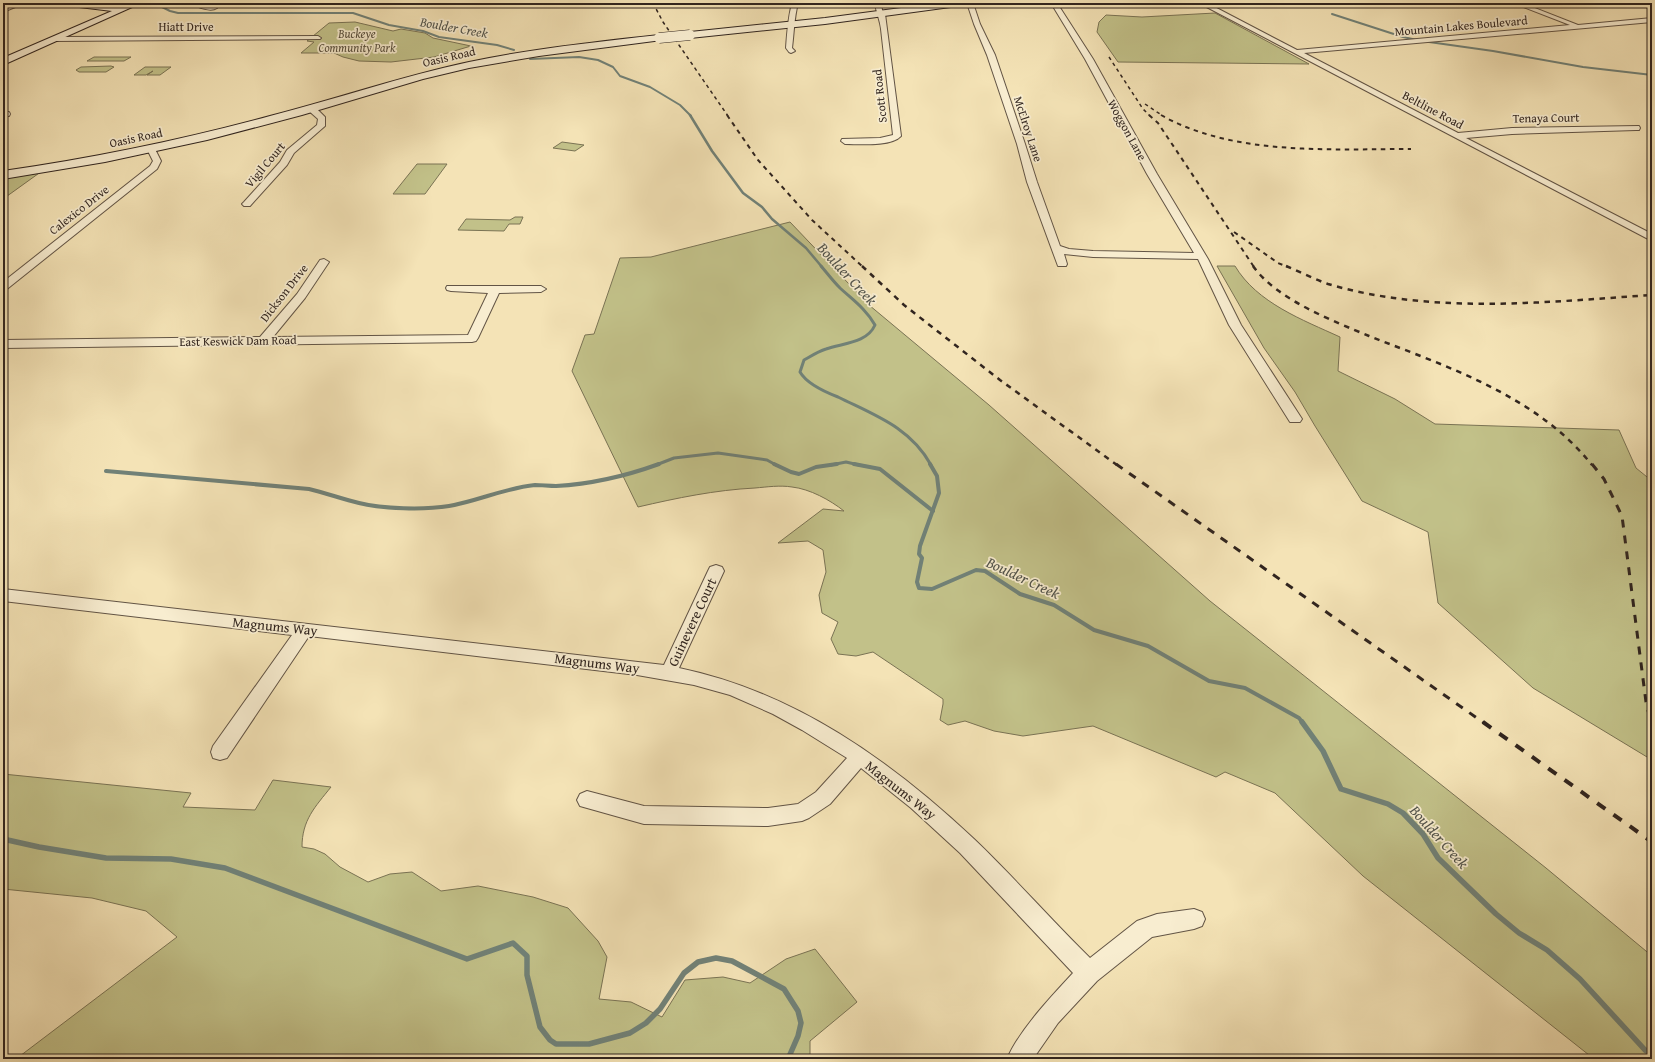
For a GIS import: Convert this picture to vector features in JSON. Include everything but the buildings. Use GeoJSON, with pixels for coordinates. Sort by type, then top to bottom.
{"type":"FeatureCollection","features":[{"type":"Feature","properties":{"kind":"main road"},"geometry":{"type":"LineString","coordinates":[[71,3],[123,9]]}},
{"type":"Feature","properties":{"kind":"main road"},"geometry":{"type":"LineString","coordinates":[[3,62],[136,3]]}},
{"type":"Feature","properties":{"kind":"main road","name":"Oasis Road"},"geometry":{"type":"LineString","coordinates":[[3,175],[213,135],[312,109],[412,79],[490,61],[579,47],[690,34],[792,25],[958,3]]}},
{"type":"Feature","properties":{"kind":"street"},"geometry":{"type":"LineString","coordinates":[[3,10],[22,3]]}},
{"type":"Feature","properties":{"kind":"street"},"geometry":{"type":"LineString","coordinates":[[195,3],[214,8]]}},
{"type":"Feature","properties":{"kind":"street"},"geometry":{"type":"LineString","coordinates":[[791,51],[789,48],[792,25],[791,17],[795,3]]}},
{"type":"Feature","properties":{"kind":"street","name":"Scott Road"},"geometry":{"type":"LineString","coordinates":[[845,141],[891,139],[897,136],[893,110],[888,47],[882,14],[879,10],[878,3]]}},
{"type":"Feature","properties":{"kind":"street","name":"McElroy Lane"},"geometry":{"type":"LineString","coordinates":[[970,3],[977,24],[991,55],[1021,144],[1032,182],[1062,264]]}},
{"type":"Feature","properties":{"kind":"street","name":"Woggon Lane"},"geometry":{"type":"LineString","coordinates":[[1054,3],[1089,60],[1152,174],[1201,256],[1235,324],[1295,419]]}},
{"type":"Feature","properties":{"kind":"street","name":"Beltline Road"},"geometry":{"type":"LineString","coordinates":[[1202,3],[1652,238]]}},
{"type":"Feature","properties":{"kind":"street"},"geometry":{"type":"LineString","coordinates":[[1516,3],[1580,26]]}},
{"type":"Feature","properties":{"kind":"street"},"geometry":{"type":"LineString","coordinates":[[1640,3],[1652,7]]}},
{"type":"Feature","properties":{"kind":"street","name":"Mountain Lakes Boulevard"},"geometry":{"type":"LineString","coordinates":[[1296,52],[1652,20]]}},
{"type":"Feature","properties":{"kind":"street","name":"Hiatt Drive"},"geometry":{"type":"LineString","coordinates":[[55,39],[318,38]]}},
{"type":"Feature","properties":{"kind":"street","name":"Vigil Court"},"geometry":{"type":"LineString","coordinates":[[247,204],[284,163],[290,152],[321,126],[322,119],[312,109]]}},
{"type":"Feature","properties":{"kind":"street","name":"Tenaya Court"},"geometry":{"type":"LineString","coordinates":[[1456,136],[1512,131],[1636,128]]}},
{"type":"Feature","properties":{"kind":"street","name":"Calexico Drive"},"geometry":{"type":"LineString","coordinates":[[3,286],[154,167],[158,161],[151,148]]}},
{"type":"Feature","properties":{"kind":"street"},"geometry":{"type":"LineString","coordinates":[[1057,248],[1068,252],[1093,254],[1201,256]]}},
{"type":"Feature","properties":{"kind":"street","name":"Dickson Drive"},"geometry":{"type":"LineString","coordinates":[[264,340],[301,296],[324,262]]}},
{"type":"Feature","properties":{"kind":"street"},"geometry":{"type":"LineString","coordinates":[[451,288],[541,290]]}},
{"type":"Feature","properties":{"kind":"street","name":"East Keswick Dam Road"},"geometry":{"type":"LineString","coordinates":[[3,344],[472,338],[495,290]]}},
{"type":"Feature","properties":{"kind":"street","name":"Guinevere Court"},"geometry":{"type":"LineString","coordinates":[[669,672],[716,571]]}},
{"type":"Feature","properties":{"kind":"street","name":"Magnums Way"},"geometry":{"type":"LineString","coordinates":[[3,596],[669,672],[720,685],[757,699],[812,726],[888,777],[932,813],[967,846],[1089,973]]}},
{"type":"Feature","properties":{"kind":"street"},"geometry":{"type":"LineString","coordinates":[[220,752],[304,630]]}},
{"type":"Feature","properties":{"kind":"street"},"geometry":{"type":"LineString","coordinates":[[587,800],[644,815],[768,817],[802,812],[823,798],[859,757]]}},
{"type":"Feature","properties":{"kind":"street"},"geometry":{"type":"LineString","coordinates":[[1019,1059],[1050,1015],[1089,973],[1145,930],[1157,925],[1194,919]]}},
{"type":"Feature","properties":{"kind":"green space"},"geometry":{"type":"Polygon","coordinates":[[[1215,13],[1309,64],[1118,62],[1097,32],[1099,22],[1106,15],[1142,17],[1215,13]]]}},
{"type":"Feature","properties":{"kind":"green space","name":"Buckeye Community Park"},"geometry":{"type":"Polygon","coordinates":[[[355,22],[393,31],[401,29],[425,33],[433,38],[471,46],[434,57],[391,62],[359,61],[334,53],[301,53],[314,42],[307,41],[329,23],[355,22]]]}},
{"type":"Feature","properties":{"kind":"green space"},"geometry":{"type":"Polygon","coordinates":[[[94,57],[131,57],[124,61],[87,61],[94,57]]]}},
{"type":"Feature","properties":{"kind":"green space"},"geometry":{"type":"Polygon","coordinates":[[[81,67],[114,67],[106,72],[79,72],[76,70],[81,67]]]}},
{"type":"Feature","properties":{"kind":"green space"},"geometry":{"type":"Polygon","coordinates":[[[145,67],[171,67],[160,75],[147,75],[153,71],[146,75],[134,75],[145,67]]]}},
{"type":"Feature","properties":{"kind":"green space"},"geometry":{"type":"Polygon","coordinates":[[[562,142],[584,145],[575,151],[553,148],[562,142]]]}},
{"type":"Feature","properties":{"kind":"green space"},"geometry":{"type":"Polygon","coordinates":[[[417,164],[447,164],[425,194],[393,194],[417,164]]]}},
{"type":"Feature","properties":{"kind":"green space"},"geometry":{"type":"Polygon","coordinates":[[[42,171],[3,199],[3,177],[42,171]]]}},
{"type":"Feature","properties":{"kind":"green space"},"geometry":{"type":"Polygon","coordinates":[[[515,217],[523,217],[520,224],[509,224],[504,231],[458,230],[466,219],[510,220],[515,217]]]}},
{"type":"Feature","properties":{"kind":"green space"},"geometry":{"type":"Polygon","coordinates":[[[790,222],[869,305],[989,405],[1210,601],[1546,868],[1652,956],[1652,1059],[1594,1059],[1363,876],[1275,793],[1225,772],[1216,777],[1093,726],[1023,736],[994,731],[965,721],[948,725],[940,720],[943,699],[873,652],[856,656],[838,654],[831,639],[838,622],[822,613],[819,595],[826,572],[823,550],[808,541],[778,543],[823,509],[844,511],[826,499],[799,488],[778,486],[711,493],[638,507],[572,371],[585,335],[594,334],[620,258],[651,257],[790,222]]]}},
{"type":"Feature","properties":{"kind":"green space"},"geometry":{"type":"Polygon","coordinates":[[[1217,266],[1235,266],[1244,279],[1268,300],[1296,317],[1340,337],[1338,371],[1395,399],[1435,424],[1619,430],[1636,468],[1652,481],[1652,760],[1533,688],[1438,603],[1428,532],[1362,501],[1295,392],[1264,348],[1217,266]]]}},
{"type":"Feature","properties":{"kind":"green space"},"geometry":{"type":"Polygon","coordinates":[[[3,774],[191,793],[183,807],[255,810],[273,780],[331,787],[310,814],[304,829],[302,847],[314,849],[325,854],[340,867],[368,882],[390,874],[412,872],[441,891],[478,886],[533,897],[568,908],[598,941],[607,957],[599,999],[631,1002],[662,1017],[685,980],[723,977],[750,983],[786,959],[815,949],[857,1002],[810,1041],[810,1059],[16,1059],[177,937],[146,911],[92,898],[3,889],[3,774]]]}},
{"type":"Feature","properties":{"kind":"waterway","name":"Boulder Creek"},"geometry":{"type":"LineString","coordinates":[[154,3],[170,11],[178,13],[353,13],[389,25],[423,31],[439,37],[497,45],[514,50]]}},
{"type":"Feature","properties":{"kind":"waterway"},"geometry":{"type":"LineString","coordinates":[[1332,14],[1403,37],[1422,41],[1493,51],[1583,67],[1652,75]]}},
{"type":"Feature","properties":{"kind":"waterway","name":"Boulder Creek"},"geometry":{"type":"LineString","coordinates":[[530,59],[579,57],[598,60],[613,67],[620,76],[650,87],[680,105],[690,115]]}},
{"type":"Feature","properties":{"kind":"waterway","name":"Boulder Creek"},"geometry":{"type":"LineString","coordinates":[[690,115],[712,151],[743,193],[762,207],[772,219],[806,248],[822,267]]}},
{"type":"Feature","properties":{"kind":"waterway","name":"Boulder Creek"},"geometry":{"type":"LineString","coordinates":[[821,266],[832,280],[863,309],[875,325],[871,331],[861,339],[823,350],[804,360],[800,372],[807,380],[822,390],[878,416],[902,432],[913,441],[931,465]]}},
{"type":"Feature","properties":{"kind":"waterway"},"geometry":{"type":"LineString","coordinates":[[657,465],[674,458],[718,453],[767,460],[775,465]]}},
{"type":"Feature","properties":{"kind":"waterway"},"geometry":{"type":"LineString","coordinates":[[834,464],[846,462],[858,465]]}},
{"type":"Feature","properties":{"kind":"waterway"},"geometry":{"type":"LineString","coordinates":[[775,465],[799,474],[816,467],[834,464]]}},
{"type":"Feature","properties":{"kind":"waterway"},"geometry":{"type":"LineString","coordinates":[[854,464],[858,465]]}},
{"type":"Feature","properties":{"kind":"waterway","name":"Boulder Creek"},"geometry":{"type":"LineString","coordinates":[[930,464],[937,476],[939,493],[933,511]]}},
{"type":"Feature","properties":{"kind":"waterway"},"geometry":{"type":"LineString","coordinates":[[106,471],[309,489],[369,505],[391,508],[416,508],[449,506],[535,485],[556,486],[596,481],[621,476],[657,465]]}},
{"type":"Feature","properties":{"kind":"waterway"},"geometry":{"type":"LineString","coordinates":[[858,465],[880,469],[933,511]]}},
{"type":"Feature","properties":{"kind":"waterway","name":"Boulder Creek"},"geometry":{"type":"LineString","coordinates":[[933,511],[920,546],[919,554],[922,558],[917,582],[919,588],[932,589],[976,570],[985,571],[1020,594],[1054,605],[1094,630],[1148,646],[1209,681],[1245,688],[1299,718],[1303,723]]}},
{"type":"Feature","properties":{"kind":"waterway","name":"Boulder Creek"},"geometry":{"type":"LineString","coordinates":[[1302,722],[1323,751],[1341,789],[1388,804],[1403,813],[1423,834],[1438,858],[1496,914],[1519,933],[1547,950],[1580,979],[1645,1050],[1652,1054]]}},
{"type":"Feature","properties":{"kind":"waterway"},"geometry":{"type":"LineString","coordinates":[[3,839],[39,847],[106,858],[171,859],[225,868],[467,959],[513,943],[527,956],[527,975],[540,1027],[550,1040],[556,1044],[589,1044],[630,1033],[646,1023],[660,1009],[684,973],[698,962],[716,958],[732,961],[784,989],[798,1011],[801,1023],[798,1036],[788,1059]]}},
{"type":"Feature","properties":{"kind":"railway"},"geometry":{"type":"LineString","coordinates":[[653,3],[663,22],[728,116]]}},
{"type":"Feature","properties":{"kind":"railway"},"geometry":{"type":"LineString","coordinates":[[1109,57],[1143,109],[1149,115]]}},
{"type":"Feature","properties":{"kind":"railway"},"geometry":{"type":"LineString","coordinates":[[1145,104],[1163,116]]}},
{"type":"Feature","properties":{"kind":"railway"},"geometry":{"type":"LineString","coordinates":[[727,115],[758,160],[812,220],[863,267]]}},
{"type":"Feature","properties":{"kind":"railway"},"geometry":{"type":"LineString","coordinates":[[1149,115],[1158,123],[1254,267]]}},
{"type":"Feature","properties":{"kind":"railway"},"geometry":{"type":"LineString","coordinates":[[1163,116],[1189,128],[1219,138],[1251,144],[1316,149],[1411,149]]}},
{"type":"Feature","properties":{"kind":"railway"},"geometry":{"type":"LineString","coordinates":[[1234,232],[1278,263],[1288,267]]}},
{"type":"Feature","properties":{"kind":"railway"},"geometry":{"type":"LineString","coordinates":[[862,266],[904,305],[1000,380],[1117,465]]}},
{"type":"Feature","properties":{"kind":"railway"},"geometry":{"type":"LineString","coordinates":[[1253,266],[1263,278],[1276,289],[1306,308],[1355,330],[1460,372],[1490,386],[1518,402],[1545,420],[1570,441],[1592,465]]}},
{"type":"Feature","properties":{"kind":"railway"},"geometry":{"type":"LineString","coordinates":[[1286,266],[1328,284],[1368,294],[1408,300],[1489,304],[1571,301],[1652,295]]}},
{"type":"Feature","properties":{"kind":"railway"},"geometry":{"type":"LineString","coordinates":[[1116,464],[1484,723]]}},
{"type":"Feature","properties":{"kind":"railway"},"geometry":{"type":"LineString","coordinates":[[1592,464],[1604,479],[1622,516],[1646,702],[1651,723]]}},
{"type":"Feature","properties":{"kind":"railway"},"geometry":{"type":"LineString","coordinates":[[1483,722],[1652,842]]}},
{"type":"Feature","properties":{"kind":"railway"},"geometry":{"type":"LineString","coordinates":[[1651,722],[1652,726]]}}]}
